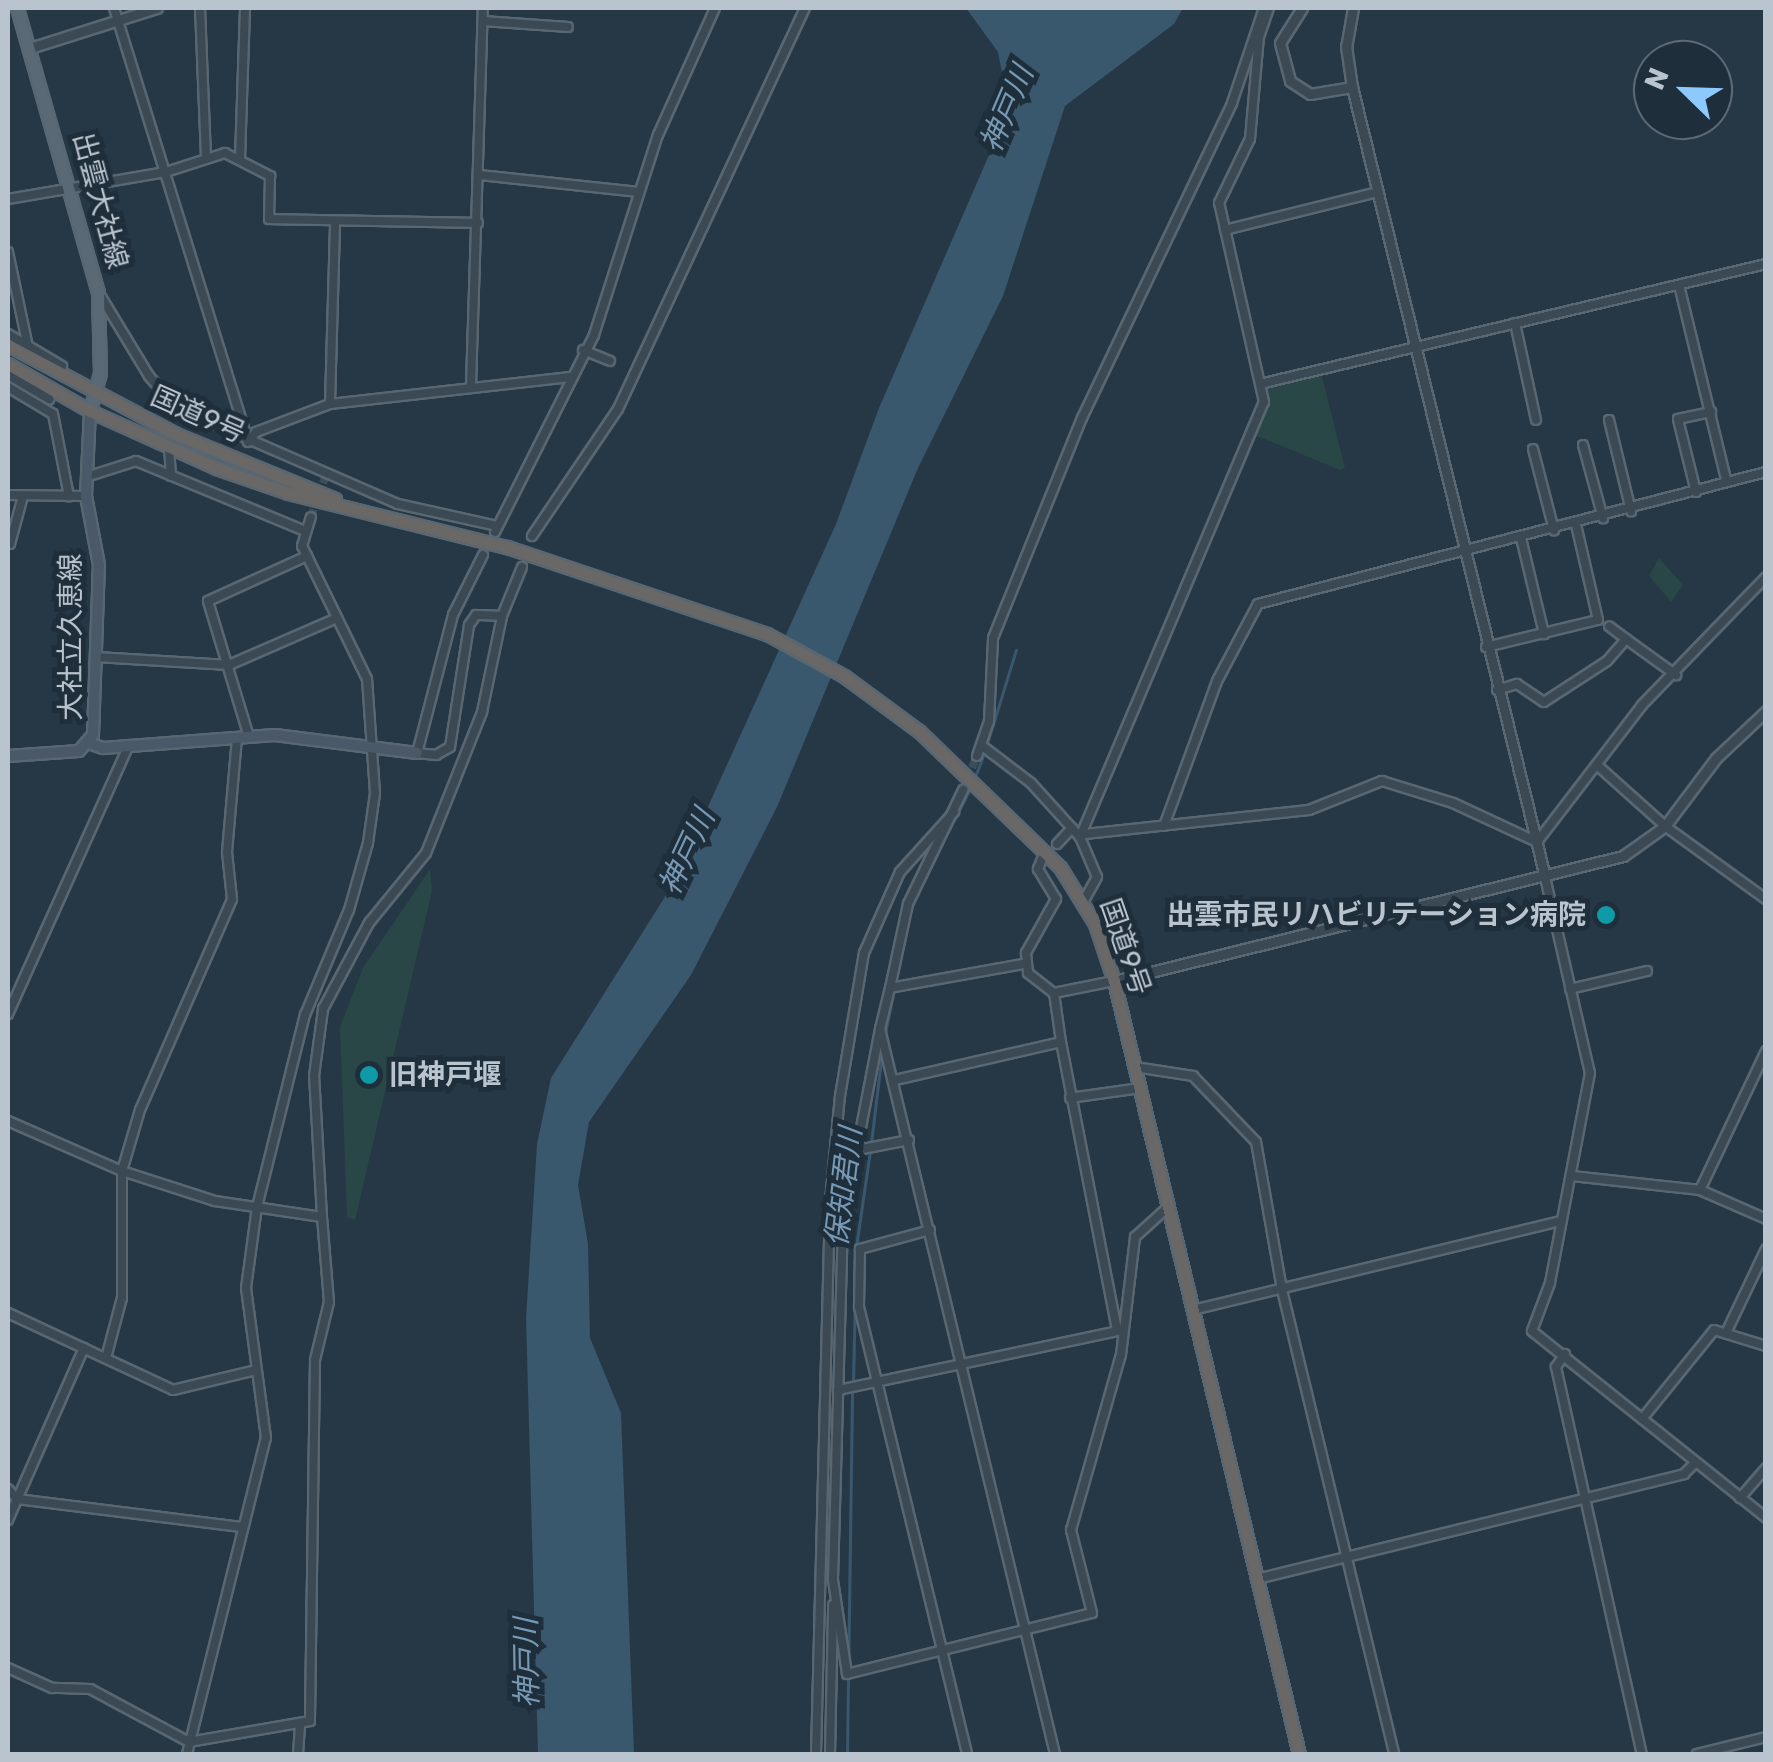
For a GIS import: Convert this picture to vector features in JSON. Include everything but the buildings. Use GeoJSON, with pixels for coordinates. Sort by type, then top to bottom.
{"type":"FeatureCollection","features":[{"type":"Feature","properties":{"kind":"highway","name":"国道9号"},"geometry":{"type":"LineString","coordinates":[[8,345],[94,395],[375,516]]}},
{"type":"Feature","properties":{"kind":"highway","name":"国道9号"},"geometry":{"type":"LineString","coordinates":[[8,364],[14,379],[288,493],[570,566],[767,634],[844,676],[920,732],[1039,844],[1084,900],[1114,981],[1299,1754]]}},
{"type":"Feature","properties":{"kind":"main road","name":"出雲大社線"},"geometry":{"type":"LineString","coordinates":[[18,8],[33,47],[98,292],[102,327],[90,411]]}},
{"type":"Feature","properties":{"kind":"main road","name":"大社立久恵線"},"geometry":{"type":"LineString","coordinates":[[89,742],[99,566],[86,496],[90,411]]}},
{"type":"Feature","properties":{"kind":"main road","name":"大社立久恵線"},"geometry":{"type":"LineString","coordinates":[[8,756],[78,750],[89,742],[128,745],[243,737],[376,746],[416,753]]}},
{"type":"Feature","properties":{"kind":"street"},"geometry":{"type":"LineString","coordinates":[[114,8],[248,442]]}},
{"type":"Feature","properties":{"kind":"street"},"geometry":{"type":"LineString","coordinates":[[33,47],[158,8]]}},
{"type":"Feature","properties":{"kind":"street"},"geometry":{"type":"LineString","coordinates":[[200,8],[206,157]]}},
{"type":"Feature","properties":{"kind":"street"},"geometry":{"type":"LineString","coordinates":[[240,159],[245,8]]}},
{"type":"Feature","properties":{"kind":"street"},"geometry":{"type":"LineString","coordinates":[[472,385],[483,8]]}},
{"type":"Feature","properties":{"kind":"street"},"geometry":{"type":"LineString","coordinates":[[98,292],[149,376],[178,408],[248,442],[398,504],[496,528],[582,350],[594,336],[637,192],[680,76],[714,8]]}},
{"type":"Feature","properties":{"kind":"street"},"geometry":{"type":"LineString","coordinates":[[532,536],[618,409],[805,8]]}},
{"type":"Feature","properties":{"kind":"street"},"geometry":{"type":"LineString","coordinates":[[1084,900],[1097,877],[1083,835],[1193,581],[1264,402],[1264,384],[1218,203],[1250,139],[1266,8]]}},
{"type":"Feature","properties":{"kind":"street"},"geometry":{"type":"LineString","coordinates":[[977,756],[989,721],[992,638],[1082,418],[1232,103],[1248,40],[1266,8]]}},
{"type":"Feature","properties":{"kind":"street"},"geometry":{"type":"LineString","coordinates":[[1302,8],[1280,43],[1290,81],[1310,94],[1352,87]]}},
{"type":"Feature","properties":{"kind":"street"},"geometry":{"type":"LineString","coordinates":[[1353,8],[1346,46],[1352,87],[1590,1073],[1550,1283],[1532,1331],[1766,1518]]}},
{"type":"Feature","properties":{"kind":"street"},"geometry":{"type":"LineString","coordinates":[[483,20],[568,27]]}},
{"type":"Feature","properties":{"kind":"street"},"geometry":{"type":"LineString","coordinates":[[8,199],[166,172],[225,153],[270,176],[269,219],[478,223]]}},
{"type":"Feature","properties":{"kind":"street"},"geometry":{"type":"LineString","coordinates":[[479,175],[637,192]]}},
{"type":"Feature","properties":{"kind":"street"},"geometry":{"type":"LineString","coordinates":[[1226,230],[1377,192]]}},
{"type":"Feature","properties":{"kind":"street"},"geometry":{"type":"LineString","coordinates":[[330,404],[335,221]]}},
{"type":"Feature","properties":{"kind":"street"},"geometry":{"type":"LineString","coordinates":[[8,252],[32,339],[28,347]]}},
{"type":"Feature","properties":{"kind":"street"},"geometry":{"type":"LineString","coordinates":[[1264,384],[1766,264]]}},
{"type":"Feature","properties":{"kind":"street"},"geometry":{"type":"LineString","coordinates":[[1679,285],[1726,480]]}},
{"type":"Feature","properties":{"kind":"street"},"geometry":{"type":"LineString","coordinates":[[1515,323],[1536,420]]}},
{"type":"Feature","properties":{"kind":"street"},"geometry":{"type":"LineString","coordinates":[[8,334],[62,366]]}},
{"type":"Feature","properties":{"kind":"street"},"geometry":{"type":"LineString","coordinates":[[582,350],[610,361]]}},
{"type":"Feature","properties":{"kind":"street"},"geometry":{"type":"LineString","coordinates":[[248,442],[256,432],[330,404],[472,385],[570,377]]}},
{"type":"Feature","properties":{"kind":"street"},"geometry":{"type":"LineString","coordinates":[[14,379],[49,400]]}},
{"type":"Feature","properties":{"kind":"street"},"geometry":{"type":"LineString","coordinates":[[14,379],[53,414],[69,496]]}},
{"type":"Feature","properties":{"kind":"street"},"geometry":{"type":"LineString","coordinates":[[1696,492],[1678,419],[1711,412]]}},
{"type":"Feature","properties":{"kind":"street"},"geometry":{"type":"LineString","coordinates":[[1609,420],[1631,511]]}},
{"type":"Feature","properties":{"kind":"street"},"geometry":{"type":"LineString","coordinates":[[1582,444],[1603,518]]}},
{"type":"Feature","properties":{"kind":"street"},"geometry":{"type":"LineString","coordinates":[[170,447],[171,476]]}},
{"type":"Feature","properties":{"kind":"street"},"geometry":{"type":"LineString","coordinates":[[1534,449],[1554,530]]}},
{"type":"Feature","properties":{"kind":"street"},"geometry":{"type":"LineString","coordinates":[[86,477],[136,461],[306,531]]}},
{"type":"Feature","properties":{"kind":"street"},"geometry":{"type":"LineString","coordinates":[[1164,826],[1216,681],[1258,604],[1631,511],[1726,480],[1766,472]]}},
{"type":"Feature","properties":{"kind":"street"},"geometry":{"type":"LineString","coordinates":[[8,495],[86,496]]}},
{"type":"Feature","properties":{"kind":"street"},"geometry":{"type":"LineString","coordinates":[[10,544],[23,496]]}},
{"type":"Feature","properties":{"kind":"street"},"geometry":{"type":"LineString","coordinates":[[187,1754],[266,1438],[246,1288],[257,1207],[305,1015],[368,843],[376,746],[367,678],[307,556],[306,531],[311,516]]}},
{"type":"Feature","properties":{"kind":"street"},"geometry":{"type":"LineString","coordinates":[[1486,647],[1598,620],[1576,524]]}},
{"type":"Feature","properties":{"kind":"street"},"geometry":{"type":"LineString","coordinates":[[1521,538],[1544,634]]}},
{"type":"Feature","properties":{"kind":"street"},"geometry":{"type":"LineString","coordinates":[[483,555],[453,615],[416,753],[450,747],[470,624],[476,615],[502,616]]}},
{"type":"Feature","properties":{"kind":"street"},"geometry":{"type":"LineString","coordinates":[[106,1358],[122,1298],[122,1171],[140,1110],[232,899],[227,852],[243,737],[229,665],[208,601],[307,556]]}},
{"type":"Feature","properties":{"kind":"street"},"geometry":{"type":"LineString","coordinates":[[8,1668],[52,1688],[90,1689],[189,1742],[300,1728],[310,1721],[315,1360],[329,1302],[314,1076],[323,1009],[369,922],[426,853],[482,712],[502,616],[522,568]]}},
{"type":"Feature","properties":{"kind":"street"},"geometry":{"type":"LineString","coordinates":[[1537,842],[1642,706],[1676,675],[1766,577]]}},
{"type":"Feature","properties":{"kind":"street"},"geometry":{"type":"LineString","coordinates":[[96,656],[229,665],[338,618]]}},
{"type":"Feature","properties":{"kind":"street"},"geometry":{"type":"LineString","coordinates":[[1609,626],[1676,675]]}},
{"type":"Feature","properties":{"kind":"street"},"geometry":{"type":"LineString","coordinates":[[1498,690],[1517,684],[1544,702],[1607,661],[1626,639]]}},
{"type":"Feature","properties":{"kind":"street"},"geometry":{"type":"LineString","coordinates":[[1024,964],[1037,984],[1054,992],[1114,981],[1623,856],[1665,826],[1716,758],[1766,711]]}},
{"type":"Feature","properties":{"kind":"street"},"geometry":{"type":"LineString","coordinates":[[8,1014],[128,745]]}},
{"type":"Feature","properties":{"kind":"street"},"geometry":{"type":"LineString","coordinates":[[981,745],[1031,782],[1083,835],[1309,810],[1382,781],[1453,803],[1537,842]]}},
{"type":"Feature","properties":{"kind":"street"},"geometry":{"type":"LineString","coordinates":[[1598,766],[1665,826],[1766,900]]}},
{"type":"Feature","properties":{"kind":"street"},"geometry":{"type":"LineString","coordinates":[[830,1754],[843,1220],[908,904],[963,790]]}},
{"type":"Feature","properties":{"kind":"street"},"geometry":{"type":"LineString","coordinates":[[816,1754],[830,1201],[840,1096],[864,953],[900,872],[954,812]]}},
{"type":"Feature","properties":{"kind":"street"},"geometry":{"type":"LineString","coordinates":[[1057,844],[1072,828]]}},
{"type":"Feature","properties":{"kind":"street"},"geometry":{"type":"LineString","coordinates":[[1024,964],[1056,898],[1038,868],[1042,859]]}},
{"type":"Feature","properties":{"kind":"street"},"geometry":{"type":"LineString","coordinates":[[890,988],[1024,964]]}},
{"type":"Feature","properties":{"kind":"street"},"geometry":{"type":"LineString","coordinates":[[1570,989],[1647,971]]}},
{"type":"Feature","properties":{"kind":"street"},"geometry":{"type":"LineString","coordinates":[[1054,992],[1070,1098],[1121,1330]]}},
{"type":"Feature","properties":{"kind":"street"},"geometry":{"type":"LineString","coordinates":[[880,1029],[930,1230],[958,1368],[1055,1754]]}},
{"type":"Feature","properties":{"kind":"street"},"geometry":{"type":"LineString","coordinates":[[895,1080],[1061,1042]]}},
{"type":"Feature","properties":{"kind":"street"},"geometry":{"type":"LineString","coordinates":[[1700,1190],[1764,1058]]}},
{"type":"Feature","properties":{"kind":"street"},"geometry":{"type":"LineString","coordinates":[[1135,1067],[1193,1076],[1256,1142],[1282,1290],[1394,1754]]}},
{"type":"Feature","properties":{"kind":"street"},"geometry":{"type":"LineString","coordinates":[[1070,1098],[1140,1088]]}},
{"type":"Feature","properties":{"kind":"street"},"geometry":{"type":"LineString","coordinates":[[8,1120],[122,1171],[216,1201],[322,1217]]}},
{"type":"Feature","properties":{"kind":"street"},"geometry":{"type":"LineString","coordinates":[[856,1150],[909,1140]]}},
{"type":"Feature","properties":{"kind":"street"},"geometry":{"type":"LineString","coordinates":[[1572,1176],[1700,1190],[1766,1219]]}},
{"type":"Feature","properties":{"kind":"street"},"geometry":{"type":"LineString","coordinates":[[833,1580],[847,1674],[1092,1613],[1071,1530],[1121,1330],[1135,1237],[1167,1208]]}},
{"type":"Feature","properties":{"kind":"street"},"geometry":{"type":"LineString","coordinates":[[1192,1310],[1561,1220]]}},
{"type":"Feature","properties":{"kind":"street"},"geometry":{"type":"LineString","coordinates":[[930,1230],[860,1249],[858,1307],[967,1754]]}},
{"type":"Feature","properties":{"kind":"street"},"geometry":{"type":"LineString","coordinates":[[1726,1333],[1766,1249]]}},
{"type":"Feature","properties":{"kind":"street"},"geometry":{"type":"LineString","coordinates":[[8,1313],[173,1390],[256,1370]]}},
{"type":"Feature","properties":{"kind":"street"},"geometry":{"type":"LineString","coordinates":[[838,1390],[958,1368],[1121,1330]]}},
{"type":"Feature","properties":{"kind":"street"},"geometry":{"type":"LineString","coordinates":[[1642,1419],[1714,1330],[1766,1346]]}},
{"type":"Feature","properties":{"kind":"street"},"geometry":{"type":"LineString","coordinates":[[8,1520],[84,1348]]}},
{"type":"Feature","properties":{"kind":"street"},"geometry":{"type":"LineString","coordinates":[[1565,1354],[1556,1368],[1588,1497],[1642,1754]]}},
{"type":"Feature","properties":{"kind":"street"},"geometry":{"type":"LineString","coordinates":[[1258,1579],[1684,1474],[1695,1463]]}},
{"type":"Feature","properties":{"kind":"street"},"geometry":{"type":"LineString","coordinates":[[1740,1498],[1766,1468]]}},
{"type":"Feature","properties":{"kind":"street"},"geometry":{"type":"LineString","coordinates":[[8,1489],[17,1499],[242,1527]]}},
{"type":"Feature","properties":{"kind":"street"},"geometry":{"type":"LineString","coordinates":[[298,1754],[300,1728]]}},
{"type":"Feature","properties":{"kind":"street"},"geometry":{"type":"LineString","coordinates":[[1698,1754],[1766,1737]]}},
{"type":"Feature","properties":{"kind":"green space"},"geometry":{"type":"Polygon","coordinates":[[[1321,373],[1345,468],[1340,470],[1257,436],[1268,387],[1321,373]]]}},
{"type":"Feature","properties":{"kind":"green space"},"geometry":{"type":"Polygon","coordinates":[[[1659,558],[1683,585],[1671,602],[1649,576],[1659,558]]]}},
{"type":"Feature","properties":{"kind":"green space"},"geometry":{"type":"Polygon","coordinates":[[[430,869],[432,891],[355,1220],[347,1217],[340,1027],[363,968],[430,869]]]}},
{"type":"Feature","properties":{"kind":"water"},"geometry":{"type":"Polygon","coordinates":[[[966,8],[1183,8],[1174,24],[1065,106],[1003,296],[918,468],[777,807],[691,975],[589,1122],[578,1185],[588,1244],[590,1338],[621,1413],[634,1753],[538,1754],[526,1318],[537,1144],[551,1078],[673,884],[836,524],[879,408],[1009,109],[998,52],[966,8]]]}},
{"type":"Feature","properties":{"kind":"waterway","name":"保知君川"},"geometry":{"type":"LineString","coordinates":[[987,744],[1016,650]]}},
{"type":"Feature","properties":{"kind":"waterway","name":"保知君川"},"geometry":{"type":"LineString","coordinates":[[975,777],[985,751]]}},
{"type":"Feature","properties":{"kind":"waterway","name":"保知君川"},"geometry":{"type":"LineString","coordinates":[[935,857],[970,789]]}},
{"type":"Feature","properties":{"kind":"waterway","name":"保知君川"},"geometry":{"type":"LineString","coordinates":[[885,1034],[902,949]]}},
{"type":"Feature","properties":{"kind":"waterway","name":"保知君川"},"geometry":{"type":"LineString","coordinates":[[871,1143],[882,1052]]}},
{"type":"Feature","properties":{"kind":"waterway","name":"保知君川"},"geometry":{"type":"LineString","coordinates":[[853,1382],[856,1247],[870,1151]]}},
{"type":"Feature","properties":{"kind":"waterway","name":"保知君川"},"geometry":{"type":"LineString","coordinates":[[847,1754],[852,1390]]}},
{"type":"Feature","properties":{"kind":"tunnel"},"geometry":{"type":"LineString","coordinates":[[311,517],[325,478]]}},
{"type":"Feature","properties":{"kind":"tunnel"},"geometry":{"type":"LineString","coordinates":[[963,790],[977,756]]}},
{"type":"Feature","properties":{"kind":"place","name":"出雲市民リハビリテーション病院"},"geometry":{"type":"Point","coordinates":[1606,915]}},
{"type":"Feature","properties":{"kind":"place","name":"旧神戸堰"},"geometry":{"type":"Point","coordinates":[369,1075]}},
{"type":"Feature","properties":{"kind":"water label","name":"神戸川"},"geometry":{"type":"Point","coordinates":[1007,109]}},
{"type":"Feature","properties":{"kind":"water label","name":"神戸川"},"geometry":{"type":"Point","coordinates":[687,852]}},
{"type":"Feature","properties":{"kind":"water label","name":"神戸川"},"geometry":{"type":"Point","coordinates":[527,1663]}}]}
